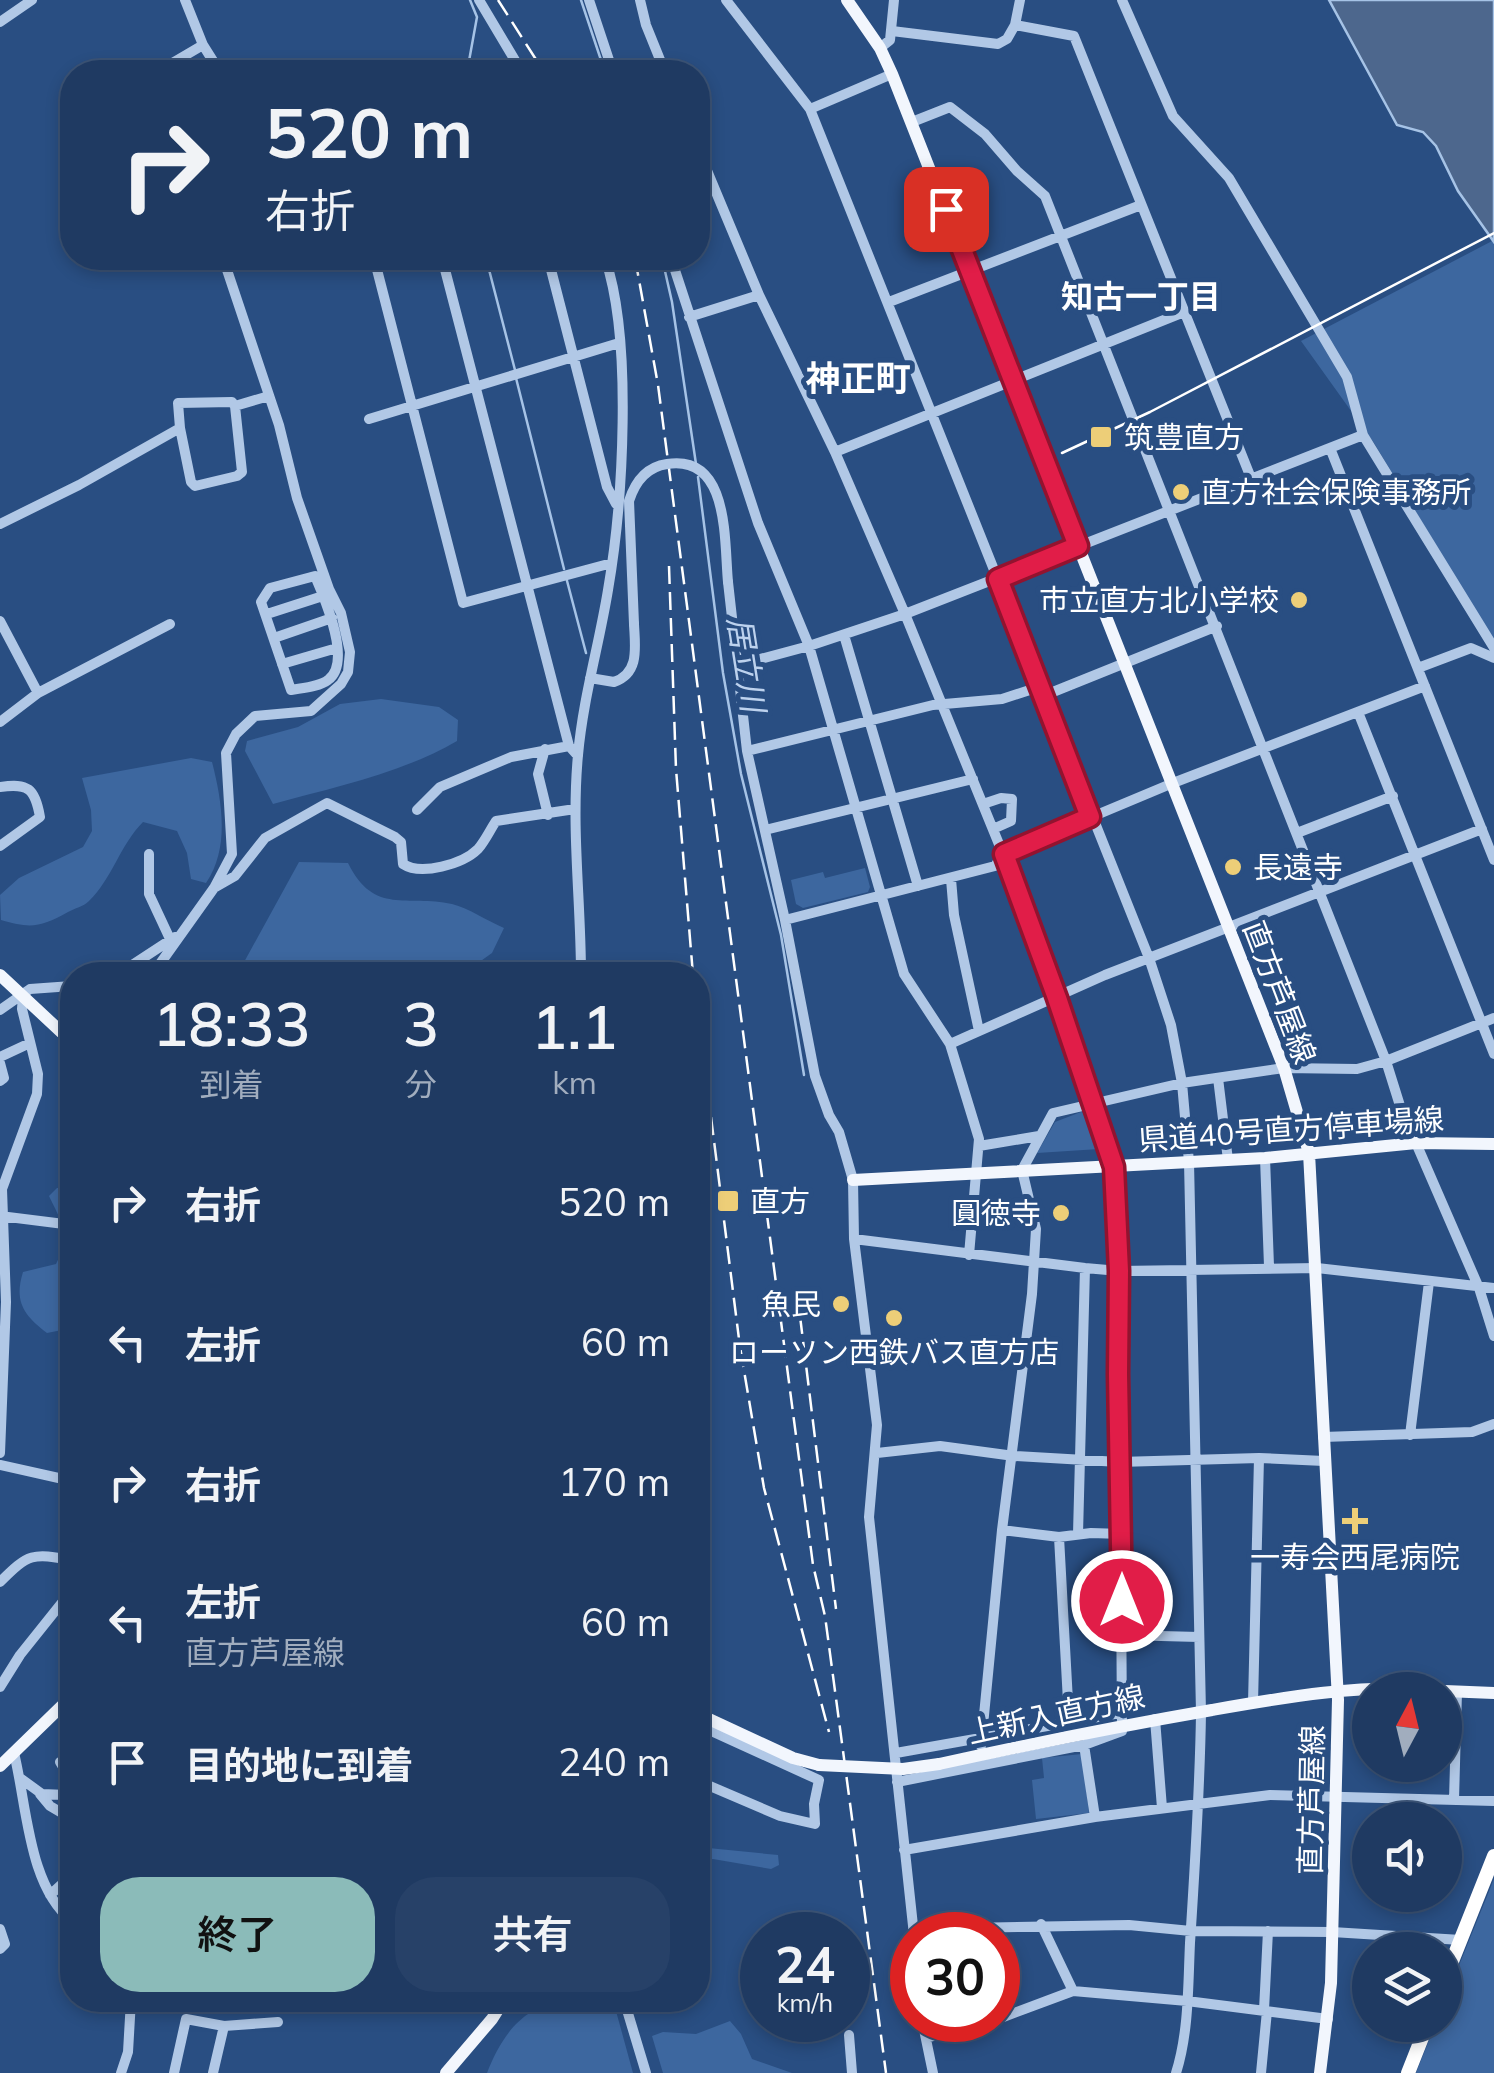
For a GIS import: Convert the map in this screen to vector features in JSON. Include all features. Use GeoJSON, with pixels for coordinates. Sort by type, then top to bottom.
{"type":"FeatureCollection","features":[{"type":"Feature","properties":{"kind":"highway"},"geometry":{"type":"LineString","coordinates":[[1462,1935],[1494,1856]]}},
{"type":"Feature","properties":{"kind":"highway"},"geometry":{"type":"LineString","coordinates":[[1408,2073],[1420,2042]]}},
{"type":"Feature","properties":{"kind":"main road","name":"直方芦屋線"},"geometry":{"type":"LineString","coordinates":[[847,0],[880,48],[912,122],[1284,1068],[1309,1154],[1338,1690],[1328,2019],[1320,2073]]}},
{"type":"Feature","properties":{"kind":"main road"},"geometry":{"type":"LineString","coordinates":[[0,976],[60,1031]]}},
{"type":"Feature","properties":{"kind":"main road","name":"県道40号直方停車場線"},"geometry":{"type":"LineString","coordinates":[[852,1180],[1265,1158],[1414,1144],[1494,1144]]}},
{"type":"Feature","properties":{"kind":"main road","name":"上新入直方線"},"geometry":{"type":"LineString","coordinates":[[710,1720],[793,1758],[819,1765],[903,1769],[939,1764],[1122,1718],[1155,1719],[1352,1690]]}},
{"type":"Feature","properties":{"kind":"main road"},"geometry":{"type":"LineString","coordinates":[[1462,1692],[1494,1693]]}},
{"type":"Feature","properties":{"kind":"main road"},"geometry":{"type":"LineString","coordinates":[[0,1766],[60,1708]]}},
{"type":"Feature","properties":{"kind":"main road"},"geometry":{"type":"LineString","coordinates":[[446,2073],[494,2012]]}},
{"type":"Feature","properties":{"kind":"street"},"geometry":{"type":"LineString","coordinates":[[0,22],[32,0]]}},
{"type":"Feature","properties":{"kind":"street"},"geometry":{"type":"LineString","coordinates":[[185,0],[212,60]]}},
{"type":"Feature","properties":{"kind":"street"},"geometry":{"type":"LineString","coordinates":[[479,0],[515,60]]}},
{"type":"Feature","properties":{"kind":"street"},"geometry":{"type":"LineString","coordinates":[[588,0],[609,60]]}},
{"type":"Feature","properties":{"kind":"street"},"geometry":{"type":"LineString","coordinates":[[640,0],[660,60]]}},
{"type":"Feature","properties":{"kind":"street"},"geometry":{"type":"LineString","coordinates":[[726,0],[810,109],[1148,958],[1171,1025],[1182,1082],[1189,1162],[1200,1637],[1200,1802],[1187,2000],[1176,2073]]}},
{"type":"Feature","properties":{"kind":"street"},"geometry":{"type":"LineString","coordinates":[[880,48],[890,40],[894,0]]}},
{"type":"Feature","properties":{"kind":"street"},"geometry":{"type":"LineString","coordinates":[[892,31],[993,44],[1007,39],[1016,25],[1020,0]]}},
{"type":"Feature","properties":{"kind":"street"},"geometry":{"type":"LineString","coordinates":[[1122,0],[1173,116],[1229,178],[1348,376],[1363,434],[1494,648]]}},
{"type":"Feature","properties":{"kind":"street"},"geometry":{"type":"LineString","coordinates":[[1016,25],[1074,36],[1250,478]]}},
{"type":"Feature","properties":{"kind":"street"},"geometry":{"type":"LineString","coordinates":[[177,60],[203,45]]}},
{"type":"Feature","properties":{"kind":"street"},"geometry":{"type":"LineString","coordinates":[[810,109],[892,74]]}},
{"type":"Feature","properties":{"kind":"street"},"geometry":{"type":"LineString","coordinates":[[912,122],[950,107],[959,112],[1045,196],[1265,747],[1414,1144],[1479,1288],[1494,1336]]}},
{"type":"Feature","properties":{"kind":"street"},"geometry":{"type":"LineString","coordinates":[[710,178],[759,295],[835,452],[906,614],[1004,854],[1114,1167],[1119,1271],[1122,1730],[1084,1746],[897,1782]]}},
{"type":"Feature","properties":{"kind":"street"},"geometry":{"type":"LineString","coordinates":[[888,302],[1141,205]]}},
{"type":"Feature","properties":{"kind":"street"},"geometry":{"type":"LineString","coordinates":[[161,962],[214,888],[232,854],[226,753],[236,734],[254,716],[311,711],[341,684],[348,672],[350,652],[341,612],[327,595],[315,576],[270,588],[261,602],[290,690],[326,682],[335,671],[337,648],[327,595],[228,270]]}},
{"type":"Feature","properties":{"kind":"street"},"geometry":{"type":"LineString","coordinates":[[377,270],[463,604],[612,563]]}},
{"type":"Feature","properties":{"kind":"street"},"geometry":{"type":"LineString","coordinates":[[445,270],[569,746],[578,756]]}},
{"type":"Feature","properties":{"kind":"street"},"geometry":{"type":"LineString","coordinates":[[551,270],[607,487],[616,505]]}},
{"type":"Feature","properties":{"kind":"street"},"geometry":{"type":"LineString","coordinates":[[580,962],[574,809],[590,678],[612,563],[621,407],[619,343],[607,270]]}},
{"type":"Feature","properties":{"kind":"street"},"geometry":{"type":"LineString","coordinates":[[674,270],[758,523],[809,646],[904,974],[950,1044],[979,1146],[969,1255]]}},
{"type":"Feature","properties":{"kind":"street"},"geometry":{"type":"LineString","coordinates":[[689,317],[759,295]]}},
{"type":"Feature","properties":{"kind":"street"},"geometry":{"type":"LineString","coordinates":[[835,452],[1184,312]]}},
{"type":"Feature","properties":{"kind":"street"},"geometry":{"type":"LineString","coordinates":[[369,418],[619,343]]}},
{"type":"Feature","properties":{"kind":"street"},"geometry":{"type":"LineString","coordinates":[[235,406],[269,396]]}},
{"type":"Feature","properties":{"kind":"street"},"geometry":{"type":"LineString","coordinates":[[232,402],[235,406],[242,472],[195,486],[190,482],[178,403],[232,402]]}},
{"type":"Feature","properties":{"kind":"street"},"geometry":{"type":"LineString","coordinates":[[0,524],[80,486],[180,428]]}},
{"type":"Feature","properties":{"kind":"street"},"geometry":{"type":"LineString","coordinates":[[738,665],[906,614],[1363,434]]}},
{"type":"Feature","properties":{"kind":"street"},"geometry":{"type":"LineString","coordinates":[[1330,448],[1494,860]]}},
{"type":"Feature","properties":{"kind":"street"},"geometry":{"type":"LineString","coordinates":[[590,678],[614,682],[630,672],[635,658],[629,501],[634,487],[653,468],[686,464],[703,471],[714,485],[721,507],[747,751],[815,1076],[839,1132],[852,1180],[854,1238],[877,1425],[869,1517],[912,1912]]}},
{"type":"Feature","properties":{"kind":"street"},"geometry":{"type":"LineString","coordinates":[[267,614],[327,595]]}},
{"type":"Feature","properties":{"kind":"street"},"geometry":{"type":"LineString","coordinates":[[274,638],[332,618]]}},
{"type":"Feature","properties":{"kind":"street"},"geometry":{"type":"LineString","coordinates":[[0,621],[38,694]]}},
{"type":"Feature","properties":{"kind":"street"},"geometry":{"type":"LineString","coordinates":[[0,722],[38,694],[170,624]]}},
{"type":"Feature","properties":{"kind":"street"},"geometry":{"type":"LineString","coordinates":[[747,751],[942,703],[1002,699],[1041,691],[1126,663],[1216,626]]}},
{"type":"Feature","properties":{"kind":"street"},"geometry":{"type":"LineString","coordinates":[[844,635],[918,886]]}},
{"type":"Feature","properties":{"kind":"street"},"geometry":{"type":"LineString","coordinates":[[282,664],[337,648]]}},
{"type":"Feature","properties":{"kind":"street"},"geometry":{"type":"LineString","coordinates":[[1418,668],[1470,648],[1494,658]]}},
{"type":"Feature","properties":{"kind":"street"},"geometry":{"type":"LineString","coordinates":[[785,920],[995,866],[1004,854],[1173,782],[1425,686]]}},
{"type":"Feature","properties":{"kind":"street"},"geometry":{"type":"LineString","coordinates":[[1358,712],[1494,1054]]}},
{"type":"Feature","properties":{"kind":"street"},"geometry":{"type":"LineString","coordinates":[[417,810],[440,787],[511,757],[569,746]]}},
{"type":"Feature","properties":{"kind":"street"},"geometry":{"type":"LineString","coordinates":[[545,750],[538,774],[548,814]]}},
{"type":"Feature","properties":{"kind":"street"},"geometry":{"type":"LineString","coordinates":[[765,830],[972,779]]}},
{"type":"Feature","properties":{"kind":"street"},"geometry":{"type":"LineString","coordinates":[[0,787],[22,784],[36,797],[40,818],[0,846]]}},
{"type":"Feature","properties":{"kind":"street"},"geometry":{"type":"LineString","coordinates":[[1297,832],[1393,796]]}},
{"type":"Feature","properties":{"kind":"street"},"geometry":{"type":"LineString","coordinates":[[983,804],[1000,798],[1012,799],[1011,821],[993,829]]}},
{"type":"Feature","properties":{"kind":"street"},"geometry":{"type":"LineString","coordinates":[[214,888],[235,876],[265,838],[328,803],[395,836],[402,842],[403,864],[428,871],[476,852],[496,822],[574,809]]}},
{"type":"Feature","properties":{"kind":"street"},"geometry":{"type":"LineString","coordinates":[[950,1044],[1148,958],[1482,828]]}},
{"type":"Feature","properties":{"kind":"street"},"geometry":{"type":"LineString","coordinates":[[149,854],[149,894],[170,939]]}},
{"type":"Feature","properties":{"kind":"street"},"geometry":{"type":"LineString","coordinates":[[950,879],[980,1031]]}},
{"type":"Feature","properties":{"kind":"street"},"geometry":{"type":"LineString","coordinates":[[137,962],[182,933]]}},
{"type":"Feature","properties":{"kind":"street"},"geometry":{"type":"LineString","coordinates":[[0,1010],[30,990],[60,987]]}},
{"type":"Feature","properties":{"kind":"street"},"geometry":{"type":"LineString","coordinates":[[0,1453],[6,1302],[2,1189],[38,1094],[38,1074],[22,1009],[23,996]]}},
{"type":"Feature","properties":{"kind":"street"},"geometry":{"type":"LineString","coordinates":[[981,1742],[1034,1263],[1036,1229],[1022,1170],[1053,1112],[1182,1082],[1284,1068],[1357,1069],[1494,1018]]}},
{"type":"Feature","properties":{"kind":"street"},"geometry":{"type":"LineString","coordinates":[[0,1081],[4,1078],[0,1060],[30,1042]]}},
{"type":"Feature","properties":{"kind":"street"},"geometry":{"type":"LineString","coordinates":[[1218,1078],[1228,1160]]}},
{"type":"Feature","properties":{"kind":"street"},"geometry":{"type":"LineString","coordinates":[[979,1146],[1039,1136]]}},
{"type":"Feature","properties":{"kind":"street"},"geometry":{"type":"LineString","coordinates":[[1265,1158],[1269,1266]]}},
{"type":"Feature","properties":{"kind":"street"},"geometry":{"type":"LineString","coordinates":[[0,1216],[60,1224]]}},
{"type":"Feature","properties":{"kind":"street"},"geometry":{"type":"LineString","coordinates":[[854,1238],[1119,1271],[1317,1268],[1494,1288]]}},
{"type":"Feature","properties":{"kind":"street"},"geometry":{"type":"LineString","coordinates":[[1078,1534],[1085,1268]]}},
{"type":"Feature","properties":{"kind":"street"},"geometry":{"type":"LineString","coordinates":[[1410,1435],[1429,1282]]}},
{"type":"Feature","properties":{"kind":"street"},"geometry":{"type":"LineString","coordinates":[[1323,1438],[1472,1432],[1494,1424]]}},
{"type":"Feature","properties":{"kind":"street"},"geometry":{"type":"LineString","coordinates":[[877,1453],[940,1446],[1014,1456],[1119,1462],[1259,1458],[1324,1461]]}},
{"type":"Feature","properties":{"kind":"street"},"geometry":{"type":"LineString","coordinates":[[1253,1702],[1259,1458]]}},
{"type":"Feature","properties":{"kind":"street"},"geometry":{"type":"LineString","coordinates":[[0,1465],[60,1478]]}},
{"type":"Feature","properties":{"kind":"street"},"geometry":{"type":"LineString","coordinates":[[1002,1530],[1058,1537],[1122,1534]]}},
{"type":"Feature","properties":{"kind":"street"},"geometry":{"type":"LineString","coordinates":[[1058,1537],[1068,1720]]}},
{"type":"Feature","properties":{"kind":"street"},"geometry":{"type":"LineString","coordinates":[[0,1582],[24,1558],[60,1558]]}},
{"type":"Feature","properties":{"kind":"street"},"geometry":{"type":"LineString","coordinates":[[0,1687],[60,1605]]}},
{"type":"Feature","properties":{"kind":"street"},"geometry":{"type":"LineString","coordinates":[[1123,1635],[1200,1637]]}},
{"type":"Feature","properties":{"kind":"street"},"geometry":{"type":"LineString","coordinates":[[896,1753],[981,1742],[1068,1720],[1122,1718]]}},
{"type":"Feature","properties":{"kind":"street"},"geometry":{"type":"LineString","coordinates":[[1155,1719],[1162,1808]]}},
{"type":"Feature","properties":{"kind":"street"},"geometry":{"type":"LineString","coordinates":[[710,1731],[820,1780],[814,1804],[816,1824],[780,1816],[710,1789]]}},
{"type":"Feature","properties":{"kind":"street"},"geometry":{"type":"LineString","coordinates":[[1084,1746],[1095,1817]]}},
{"type":"Feature","properties":{"kind":"street"},"geometry":{"type":"LineString","coordinates":[[14,1754],[40,1870],[60,1911]]}},
{"type":"Feature","properties":{"kind":"street"},"geometry":{"type":"LineString","coordinates":[[20,1778],[60,1812]]}},
{"type":"Feature","properties":{"kind":"street"},"geometry":{"type":"LineString","coordinates":[[1454,1782],[1454,1800]]}},
{"type":"Feature","properties":{"kind":"street"},"geometry":{"type":"LineString","coordinates":[[40,1793],[60,1795]]}},
{"type":"Feature","properties":{"kind":"street"},"geometry":{"type":"LineString","coordinates":[[904,1850],[1095,1817],[1270,1795],[1494,1801]]}},
{"type":"Feature","properties":{"kind":"street"},"geometry":{"type":"LineString","coordinates":[[50,1895],[60,1886]]}},
{"type":"Feature","properties":{"kind":"street"},"geometry":{"type":"LineString","coordinates":[[1040,1924],[1073,1991]]}},
{"type":"Feature","properties":{"kind":"street"},"geometry":{"type":"LineString","coordinates":[[1020,1925],[1352,1933]]}},
{"type":"Feature","properties":{"kind":"street"},"geometry":{"type":"LineString","coordinates":[[0,1930],[4,1944],[0,1950]]}},
{"type":"Feature","properties":{"kind":"street"},"geometry":{"type":"LineString","coordinates":[[1261,2073],[1268,1931]]}},
{"type":"Feature","properties":{"kind":"street"},"geometry":{"type":"LineString","coordinates":[[1020,2010],[1073,1991],[1187,2000],[1328,2019]]}},
{"type":"Feature","properties":{"kind":"street"},"geometry":{"type":"LineString","coordinates":[[122,2073],[128,2052],[130,2012]]}},
{"type":"Feature","properties":{"kind":"street"},"geometry":{"type":"LineString","coordinates":[[628,2012],[646,2073]]}},
{"type":"Feature","properties":{"kind":"street"},"geometry":{"type":"LineString","coordinates":[[174,2073],[186,2019],[224,2026],[278,2022]]}},
{"type":"Feature","properties":{"kind":"street"},"geometry":{"type":"LineString","coordinates":[[214,2069],[224,2026]]}},
{"type":"Feature","properties":{"kind":"street"},"geometry":{"type":"LineString","coordinates":[[850,2042],[852,2073]]}},
{"type":"Feature","properties":{"kind":"street"},"geometry":{"type":"LineString","coordinates":[[927,2042],[933,2073]]}},
{"type":"Feature","properties":{"kind":"shaded area"},"geometry":{"type":"Polygon","coordinates":[[[1329,0],[1494,0],[1494,242],[1458,191],[1436,146],[1423,132],[1397,125],[1329,0]]]}},
{"type":"Feature","properties":{"kind":"shaded area"},"geometry":{"type":"Polygon","coordinates":[[[1494,240],[1494,641],[1374,443],[1301,341],[1494,240]]]}},
{"type":"Feature","properties":{"kind":"shaded area"},"geometry":{"type":"Polygon","coordinates":[[[381,699],[439,707],[458,720],[457,741],[391,771],[273,804],[245,751],[247,741],[298,727],[340,704],[381,699]]]}},
{"type":"Feature","properties":{"kind":"shaded area"},"geometry":{"type":"Polygon","coordinates":[[[191,758],[212,762],[221,808],[218,855],[206,883],[191,879],[187,853],[177,831],[143,822],[87,903],[36,925],[1,920],[0,895],[19,878],[83,847],[92,831],[82,778],[191,758]]]}},
{"type":"Feature","properties":{"kind":"shaded area"},"geometry":{"type":"Polygon","coordinates":[[[299,862],[348,863],[358,880],[380,897],[452,904],[504,928],[492,953],[479,962],[244,962],[299,862]]]}},
{"type":"Feature","properties":{"kind":"shaded area"},"geometry":{"type":"Polygon","coordinates":[[[865,868],[868,892],[803,908],[796,904],[791,880],[823,872],[825,878],[865,868]]]}},
{"type":"Feature","properties":{"kind":"shaded area"},"geometry":{"type":"Polygon","coordinates":[[[1081,1112],[1090,1114],[1099,1149],[1037,1153],[1055,1122],[1081,1112]]]}},
{"type":"Feature","properties":{"kind":"shaded area"},"geometry":{"type":"Polygon","coordinates":[[[60,1188],[60,1221],[49,1196],[60,1188]]]}},
{"type":"Feature","properties":{"kind":"shaded area"},"geometry":{"type":"Polygon","coordinates":[[[60,1253],[60,1330],[47,1333],[23,1307],[20,1282],[23,1272],[56,1264],[60,1253]]]}},
{"type":"Feature","properties":{"kind":"shaded area"},"geometry":{"type":"Polygon","coordinates":[[[1082,1754],[1089,1813],[1036,1819],[1032,1780],[1044,1778],[1042,1758],[1082,1754]]]}},
{"type":"Feature","properties":{"kind":"shaded area"},"geometry":{"type":"Polygon","coordinates":[[[710,1848],[778,1855],[779,1865],[771,1869],[713,1859],[710,1848]]]}},
{"type":"Feature","properties":{"kind":"shaded area"},"geometry":{"type":"Polygon","coordinates":[[[1494,1879],[1494,2073],[1416,2073],[1428,2042],[1462,2042],[1462,1958],[1494,1879]]]}},
{"type":"Feature","properties":{"kind":"shaded area"},"geometry":{"type":"Polygon","coordinates":[[[616,2012],[633,2073],[487,2073],[507,2035],[526,2015],[616,2012]]]}},
{"type":"Feature","properties":{"kind":"shaded area"},"geometry":{"type":"Polygon","coordinates":[[[730,2021],[752,2059],[792,2073],[663,2073],[652,2036],[663,2032],[696,2034],[730,2021]]]}},
{"type":"Feature","properties":{"kind":"waterway"},"geometry":{"type":"LineString","coordinates":[[469,60],[477,17],[470,0]]}},
{"type":"Feature","properties":{"kind":"waterway","name":"居立川"},"geometry":{"type":"LineString","coordinates":[[581,0],[601,60]]}},
{"type":"Feature","properties":{"kind":"waterway"},"geometry":{"type":"LineString","coordinates":[[489,270],[515,370]]}},
{"type":"Feature","properties":{"kind":"waterway","name":"居立川"},"geometry":{"type":"LineString","coordinates":[[665,270],[696,464]]}},
{"type":"Feature","properties":{"kind":"waterway"},"geometry":{"type":"LineString","coordinates":[[516,378],[564,569]]}},
{"type":"Feature","properties":{"kind":"waterway","name":"居立川"},"geometry":{"type":"LineString","coordinates":[[698,477],[723,673],[741,774],[781,935],[804,1075]]}},
{"type":"Feature","properties":{"kind":"waterway"},"geometry":{"type":"LineString","coordinates":[[566,577],[586,653]]}},
{"type":"Feature","properties":{"kind":"tram line"},"geometry":{"type":"LineString","coordinates":[[1062,453],[1150,412],[1494,233]]}},
{"type":"Feature","properties":{"kind":"railway"},"geometry":{"type":"LineString","coordinates":[[498,0],[536,60]]}},
{"type":"Feature","properties":{"kind":"railway"},"geometry":{"type":"LineString","coordinates":[[637,270],[658,385],[813,1565],[825,1616],[886,2073]]}},
{"type":"Feature","properties":{"kind":"railway"},"geometry":{"type":"LineString","coordinates":[[669,566],[676,769],[692,962]]}},
{"type":"Feature","properties":{"kind":"railway"},"geometry":{"type":"LineString","coordinates":[[710,1109],[740,1347],[764,1488],[829,1732]]}},
{"type":"Feature","properties":{"kind":"railway"},"geometry":{"type":"LineString","coordinates":[[800,1316],[836,1609]]}},
{"type":"Feature","properties":{"kind":"place","name":"筑豊直方"},"geometry":{"type":"Point","coordinates":[1101,437]}},
{"type":"Feature","properties":{"kind":"place","name":"直方社会保険事務所"},"geometry":{"type":"Point","coordinates":[1181,492]}},
{"type":"Feature","properties":{"kind":"place","name":"市立直方北小学校"},"geometry":{"type":"Point","coordinates":[1299,600]}},
{"type":"Feature","properties":{"kind":"place","name":"長遠寺"},"geometry":{"type":"Point","coordinates":[1233,867]}},
{"type":"Feature","properties":{"kind":"place","name":"直方"},"geometry":{"type":"Point","coordinates":[728,1201]}},
{"type":"Feature","properties":{"kind":"place","name":"圓徳寺"},"geometry":{"type":"Point","coordinates":[1061,1213]}},
{"type":"Feature","properties":{"kind":"place","name":"魚民"},"geometry":{"type":"Point","coordinates":[841,1304]}},
{"type":"Feature","properties":{"kind":"place","name":"ローソン西鉄バス直方店"},"geometry":{"type":"Point","coordinates":[894,1318]}},
{"type":"Feature","properties":{"kind":"place","name":"一寿会西尾病院"},"geometry":{"type":"Point","coordinates":[1355,1521]}},
{"type":"Feature","properties":{"kind":"district","name":"知古一丁目"},"geometry":{"type":"Point","coordinates":[1141,296]}},
{"type":"Feature","properties":{"kind":"district","name":"神正町"},"geometry":{"type":"Point","coordinates":[858,378]}},
{"type":"Feature","properties":{"kind":"route"},"geometry":{"type":"LineString","coordinates":[[946,209],[1078,546],[998,579],[1090,817],[1004,854],[1114,1167],[1119,1271],[1122,1601]]}}]}
